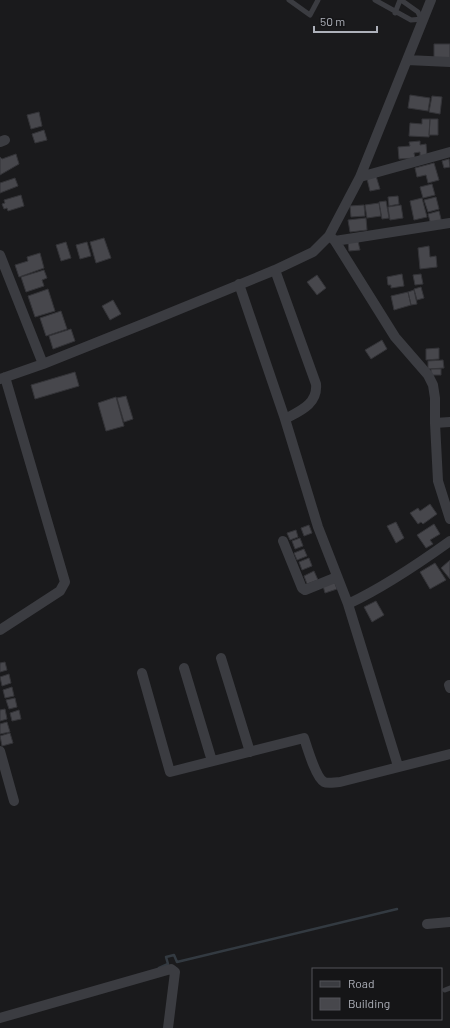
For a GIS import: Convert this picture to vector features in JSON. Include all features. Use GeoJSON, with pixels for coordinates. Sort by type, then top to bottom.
{"type":"FeatureCollection","features":[{"type":"Feature","properties":{"kind":"street"},"geometry":{"type":"LineString","coordinates":[[332,239],[360,177],[422,19],[431,0]]}},
{"type":"Feature","properties":{"kind":"street"},"geometry":{"type":"LineString","coordinates":[[407,60],[450,62]]}},
{"type":"Feature","properties":{"kind":"street"},"geometry":{"type":"LineString","coordinates":[[360,177],[450,152]]}},
{"type":"Feature","properties":{"kind":"street"},"geometry":{"type":"LineString","coordinates":[[0,630],[60,591],[65,582],[3,378],[44,364],[275,270],[313,252],[332,239],[450,223]]}},
{"type":"Feature","properties":{"kind":"street"},"geometry":{"type":"LineString","coordinates":[[332,239],[395,337],[428,375],[433,385],[435,398],[438,481],[450,519]]}},
{"type":"Feature","properties":{"kind":"street"},"geometry":{"type":"LineString","coordinates":[[0,255],[44,364]]}},
{"type":"Feature","properties":{"kind":"street"},"geometry":{"type":"LineString","coordinates":[[275,270],[316,384],[317,391],[310,404],[285,419]]}},
{"type":"Feature","properties":{"kind":"street"},"geometry":{"type":"LineString","coordinates":[[239,284],[285,419],[318,527],[348,604],[398,766]]}},
{"type":"Feature","properties":{"kind":"street"},"geometry":{"type":"LineString","coordinates":[[435,423],[450,422]]}},
{"type":"Feature","properties":{"kind":"street"},"geometry":{"type":"LineString","coordinates":[[283,541],[302,588],[307,590],[337,577]]}},
{"type":"Feature","properties":{"kind":"street"},"geometry":{"type":"LineString","coordinates":[[348,604],[377,588],[450,541]]}},
{"type":"Feature","properties":{"kind":"street"},"geometry":{"type":"LineString","coordinates":[[221,658],[250,752]]}},
{"type":"Feature","properties":{"kind":"street"},"geometry":{"type":"LineString","coordinates":[[184,668],[212,762]]}},
{"type":"Feature","properties":{"kind":"street"},"geometry":{"type":"LineString","coordinates":[[142,673],[170,772],[304,738],[321,781],[328,783],[340,782],[450,754]]}},
{"type":"Feature","properties":{"kind":"street"},"geometry":{"type":"LineString","coordinates":[[0,751],[14,801]]}},
{"type":"Feature","properties":{"kind":"street"},"geometry":{"type":"LineString","coordinates":[[427,924],[450,922]]}},
{"type":"Feature","properties":{"kind":"street"},"geometry":{"type":"LineString","coordinates":[[0,1018],[171,969],[175,972],[168,1028]]}},
{"type":"Feature","properties":{"kind":"lane"},"geometry":{"type":"LineString","coordinates":[[289,0],[310,15],[318,0]]}},
{"type":"Feature","properties":{"kind":"lane"},"geometry":{"type":"LineString","coordinates":[[375,0],[395,13],[411,20],[422,19],[418,12],[401,0],[395,13]]}},
{"type":"Feature","properties":{"kind":"building"},"geometry":{"type":"Polygon","coordinates":[[[434,44],[450,44],[450,61],[434,60],[434,44]]]}},
{"type":"Feature","properties":{"kind":"building"},"geometry":{"type":"Polygon","coordinates":[[[410,95],[430,98],[428,111],[408,108],[410,95]]]}},
{"type":"Feature","properties":{"kind":"building"},"geometry":{"type":"Polygon","coordinates":[[[432,96],[442,97],[440,114],[429,112],[432,96]]]}},
{"type":"Feature","properties":{"kind":"building"},"geometry":{"type":"Polygon","coordinates":[[[39,112],[42,126],[31,129],[27,115],[39,112]]]}},
{"type":"Feature","properties":{"kind":"building"},"geometry":{"type":"Polygon","coordinates":[[[422,119],[430,119],[429,137],[409,136],[410,123],[422,124],[422,119]]]}},
{"type":"Feature","properties":{"kind":"building"},"geometry":{"type":"Polygon","coordinates":[[[430,119],[438,119],[438,135],[429,135],[430,119]]]}},
{"type":"Feature","properties":{"kind":"building"},"geometry":{"type":"Polygon","coordinates":[[[44,130],[47,140],[35,143],[32,134],[44,130]]]}},
{"type":"Feature","properties":{"kind":"building"},"geometry":{"type":"Polygon","coordinates":[[[420,141],[420,145],[426,144],[427,156],[420,157],[420,152],[414,153],[415,158],[399,159],[398,147],[410,146],[409,142],[420,141]]]}},
{"type":"Feature","properties":{"kind":"building"},"geometry":{"type":"Polygon","coordinates":[[[16,154],[19,164],[0,175],[0,157],[2,159],[16,154]]]}},
{"type":"Feature","properties":{"kind":"building"},"geometry":{"type":"Polygon","coordinates":[[[449,159],[450,167],[444,168],[442,161],[449,159]]]}},
{"type":"Feature","properties":{"kind":"building"},"geometry":{"type":"Polygon","coordinates":[[[434,163],[439,180],[428,183],[426,175],[417,177],[415,168],[434,163]]]}},
{"type":"Feature","properties":{"kind":"building"},"geometry":{"type":"Polygon","coordinates":[[[376,176],[380,189],[370,191],[367,179],[376,176]]]}},
{"type":"Feature","properties":{"kind":"building"},"geometry":{"type":"Polygon","coordinates":[[[15,178],[18,186],[0,193],[0,183],[15,178]]]}},
{"type":"Feature","properties":{"kind":"building"},"geometry":{"type":"Polygon","coordinates":[[[432,184],[435,195],[423,198],[420,187],[432,184]]]}},
{"type":"Feature","properties":{"kind":"building"},"geometry":{"type":"Polygon","coordinates":[[[21,195],[24,206],[8,211],[7,208],[4,209],[2,204],[5,203],[4,200],[21,195]]]}},
{"type":"Feature","properties":{"kind":"building"},"geometry":{"type":"Polygon","coordinates":[[[398,196],[399,204],[389,206],[388,197],[398,196]]]}},
{"type":"Feature","properties":{"kind":"building"},"geometry":{"type":"Polygon","coordinates":[[[436,197],[439,209],[428,212],[424,200],[436,197]]]}},
{"type":"Feature","properties":{"kind":"building"},"geometry":{"type":"Polygon","coordinates":[[[422,198],[427,217],[414,220],[410,201],[422,198]]]}},
{"type":"Feature","properties":{"kind":"building"},"geometry":{"type":"Polygon","coordinates":[[[386,201],[389,218],[382,219],[379,202],[386,201]]]}},
{"type":"Feature","properties":{"kind":"building"},"geometry":{"type":"Polygon","coordinates":[[[379,203],[381,216],[367,218],[365,205],[379,203]]]}},
{"type":"Feature","properties":{"kind":"building"},"geometry":{"type":"Polygon","coordinates":[[[364,205],[365,216],[351,217],[350,206],[364,205]]]}},
{"type":"Feature","properties":{"kind":"building"},"geometry":{"type":"Polygon","coordinates":[[[401,205],[403,218],[390,220],[388,207],[401,205]]]}},
{"type":"Feature","properties":{"kind":"building"},"geometry":{"type":"Polygon","coordinates":[[[439,211],[442,223],[431,225],[428,214],[439,211]]]}},
{"type":"Feature","properties":{"kind":"building"},"geometry":{"type":"Polygon","coordinates":[[[366,218],[367,230],[350,232],[348,220],[366,218]]]}},
{"type":"Feature","properties":{"kind":"building"},"geometry":{"type":"Polygon","coordinates":[[[104,238],[111,258],[96,263],[90,242],[104,238]]]}},
{"type":"Feature","properties":{"kind":"building"},"geometry":{"type":"Polygon","coordinates":[[[358,241],[360,250],[349,251],[348,242],[358,241]]]}},
{"type":"Feature","properties":{"kind":"building"},"geometry":{"type":"Polygon","coordinates":[[[66,242],[71,258],[61,261],[56,245],[66,242]]]}},
{"type":"Feature","properties":{"kind":"building"},"geometry":{"type":"Polygon","coordinates":[[[87,242],[91,256],[80,259],[76,245],[87,242]]]}},
{"type":"Feature","properties":{"kind":"building"},"geometry":{"type":"Polygon","coordinates":[[[429,246],[430,257],[436,256],[437,267],[420,269],[418,248],[429,246]]]}},
{"type":"Feature","properties":{"kind":"building"},"geometry":{"type":"Polygon","coordinates":[[[40,253],[44,268],[19,277],[15,265],[28,261],[27,257],[40,253]]]}},
{"type":"Feature","properties":{"kind":"building"},"geometry":{"type":"Polygon","coordinates":[[[44,270],[47,278],[42,280],[44,286],[26,292],[21,277],[44,270]]]}},
{"type":"Feature","properties":{"kind":"building"},"geometry":{"type":"Polygon","coordinates":[[[402,274],[404,286],[391,288],[391,285],[388,285],[387,277],[402,274]]]}},
{"type":"Feature","properties":{"kind":"building"},"geometry":{"type":"Polygon","coordinates":[[[421,274],[423,284],[415,285],[413,275],[421,274]]]}},
{"type":"Feature","properties":{"kind":"building"},"geometry":{"type":"Polygon","coordinates":[[[317,275],[326,288],[317,295],[307,282],[317,275]]]}},
{"type":"Feature","properties":{"kind":"building"},"geometry":{"type":"Polygon","coordinates":[[[421,287],[424,298],[417,300],[414,289],[421,287]]]}},
{"type":"Feature","properties":{"kind":"building"},"geometry":{"type":"Polygon","coordinates":[[[48,289],[55,311],[35,317],[28,296],[48,289]]]}},
{"type":"Feature","properties":{"kind":"building"},"geometry":{"type":"Polygon","coordinates":[[[414,290],[417,304],[411,305],[408,292],[414,290]]]}},
{"type":"Feature","properties":{"kind":"building"},"geometry":{"type":"Polygon","coordinates":[[[408,292],[411,305],[394,310],[391,296],[408,292]]]}},
{"type":"Feature","properties":{"kind":"building"},"geometry":{"type":"Polygon","coordinates":[[[113,300],[121,314],[110,320],[102,306],[113,300]]]}},
{"type":"Feature","properties":{"kind":"building"},"geometry":{"type":"Polygon","coordinates":[[[61,311],[67,329],[46,336],[40,318],[61,311]]]}},
{"type":"Feature","properties":{"kind":"building"},"geometry":{"type":"Polygon","coordinates":[[[71,329],[75,341],[53,349],[49,336],[71,329]]]}},
{"type":"Feature","properties":{"kind":"building"},"geometry":{"type":"Polygon","coordinates":[[[382,340],[387,349],[371,359],[365,350],[382,340]]]}},
{"type":"Feature","properties":{"kind":"building"},"geometry":{"type":"Polygon","coordinates":[[[439,348],[439,359],[426,360],[426,349],[439,348]]]}},
{"type":"Feature","properties":{"kind":"building"},"geometry":{"type":"Polygon","coordinates":[[[443,360],[444,368],[428,369],[428,361],[443,360]]]}},
{"type":"Feature","properties":{"kind":"building"},"geometry":{"type":"Polygon","coordinates":[[[431,369],[441,369],[441,375],[431,375],[431,369]]]}},
{"type":"Feature","properties":{"kind":"building"},"geometry":{"type":"Polygon","coordinates":[[[75,372],[79,386],[35,399],[31,385],[75,372]]]}},
{"type":"Feature","properties":{"kind":"building"},"geometry":{"type":"Polygon","coordinates":[[[126,396],[133,419],[124,422],[117,398],[126,396]]]}},
{"type":"Feature","properties":{"kind":"building"},"geometry":{"type":"Polygon","coordinates":[[[116,397],[124,426],[106,431],[98,403],[116,397]]]}},
{"type":"Feature","properties":{"kind":"building"},"geometry":{"type":"Polygon","coordinates":[[[430,504],[437,514],[423,524],[421,522],[418,524],[410,513],[418,508],[420,511],[430,504]]]}},
{"type":"Feature","properties":{"kind":"building"},"geometry":{"type":"Polygon","coordinates":[[[396,522],[404,538],[396,543],[387,526],[396,522]]]}},
{"type":"Feature","properties":{"kind":"building"},"geometry":{"type":"Polygon","coordinates":[[[434,524],[440,534],[430,540],[433,544],[426,548],[417,535],[434,524]]]}},
{"type":"Feature","properties":{"kind":"building"},"geometry":{"type":"Polygon","coordinates":[[[309,525],[312,533],[304,536],[301,528],[309,525]]]}},
{"type":"Feature","properties":{"kind":"building"},"geometry":{"type":"Polygon","coordinates":[[[296,530],[298,537],[290,540],[287,533],[296,530]]]}},
{"type":"Feature","properties":{"kind":"building"},"geometry":{"type":"Polygon","coordinates":[[[300,538],[303,546],[295,549],[292,541],[300,538]]]}},
{"type":"Feature","properties":{"kind":"building"},"geometry":{"type":"Polygon","coordinates":[[[304,549],[307,556],[297,560],[294,553],[304,549]]]}},
{"type":"Feature","properties":{"kind":"building"},"geometry":{"type":"Polygon","coordinates":[[[309,558],[312,566],[302,570],[299,562],[309,558]]]}},
{"type":"Feature","properties":{"kind":"building"},"geometry":{"type":"Polygon","coordinates":[[[450,560],[450,579],[441,568],[450,560]]]}},
{"type":"Feature","properties":{"kind":"building"},"geometry":{"type":"Polygon","coordinates":[[[435,563],[446,580],[430,589],[420,572],[435,563]]]}},
{"type":"Feature","properties":{"kind":"building"},"geometry":{"type":"Polygon","coordinates":[[[314,571],[318,580],[307,584],[304,576],[314,571]]]}},
{"type":"Feature","properties":{"kind":"building"},"geometry":{"type":"Polygon","coordinates":[[[334,581],[337,589],[325,593],[323,586],[334,581]]]}},
{"type":"Feature","properties":{"kind":"building"},"geometry":{"type":"Polygon","coordinates":[[[376,601],[384,615],[372,622],[364,607],[376,601]]]}},
{"type":"Feature","properties":{"kind":"building"},"geometry":{"type":"Polygon","coordinates":[[[5,662],[7,670],[0,672],[0,663],[5,662]]]}},
{"type":"Feature","properties":{"kind":"building"},"geometry":{"type":"Polygon","coordinates":[[[9,674],[11,683],[2,686],[0,677],[9,674]]]}},
{"type":"Feature","properties":{"kind":"building"},"geometry":{"type":"Polygon","coordinates":[[[12,687],[14,696],[5,698],[3,690],[12,687]]]}},
{"type":"Feature","properties":{"kind":"building"},"geometry":{"type":"Polygon","coordinates":[[[15,698],[17,707],[9,709],[6,700],[15,698]]]}},
{"type":"Feature","properties":{"kind":"building"},"geometry":{"type":"Polygon","coordinates":[[[5,709],[7,719],[0,721],[0,710],[5,709]]]}},
{"type":"Feature","properties":{"kind":"building"},"geometry":{"type":"Polygon","coordinates":[[[19,710],[21,719],[12,721],[10,713],[19,710]]]}},
{"type":"Feature","properties":{"kind":"building"},"geometry":{"type":"Polygon","coordinates":[[[7,722],[10,732],[0,734],[0,724],[7,722]]]}},
{"type":"Feature","properties":{"kind":"building"},"geometry":{"type":"Polygon","coordinates":[[[10,733],[13,743],[2,746],[0,736],[10,733]]]}},
{"type":"Feature","properties":{"kind":"waterway"},"geometry":{"type":"LineString","coordinates":[[159,968],[168,964],[166,957],[174,955],[177,962],[397,909]]}}]}
